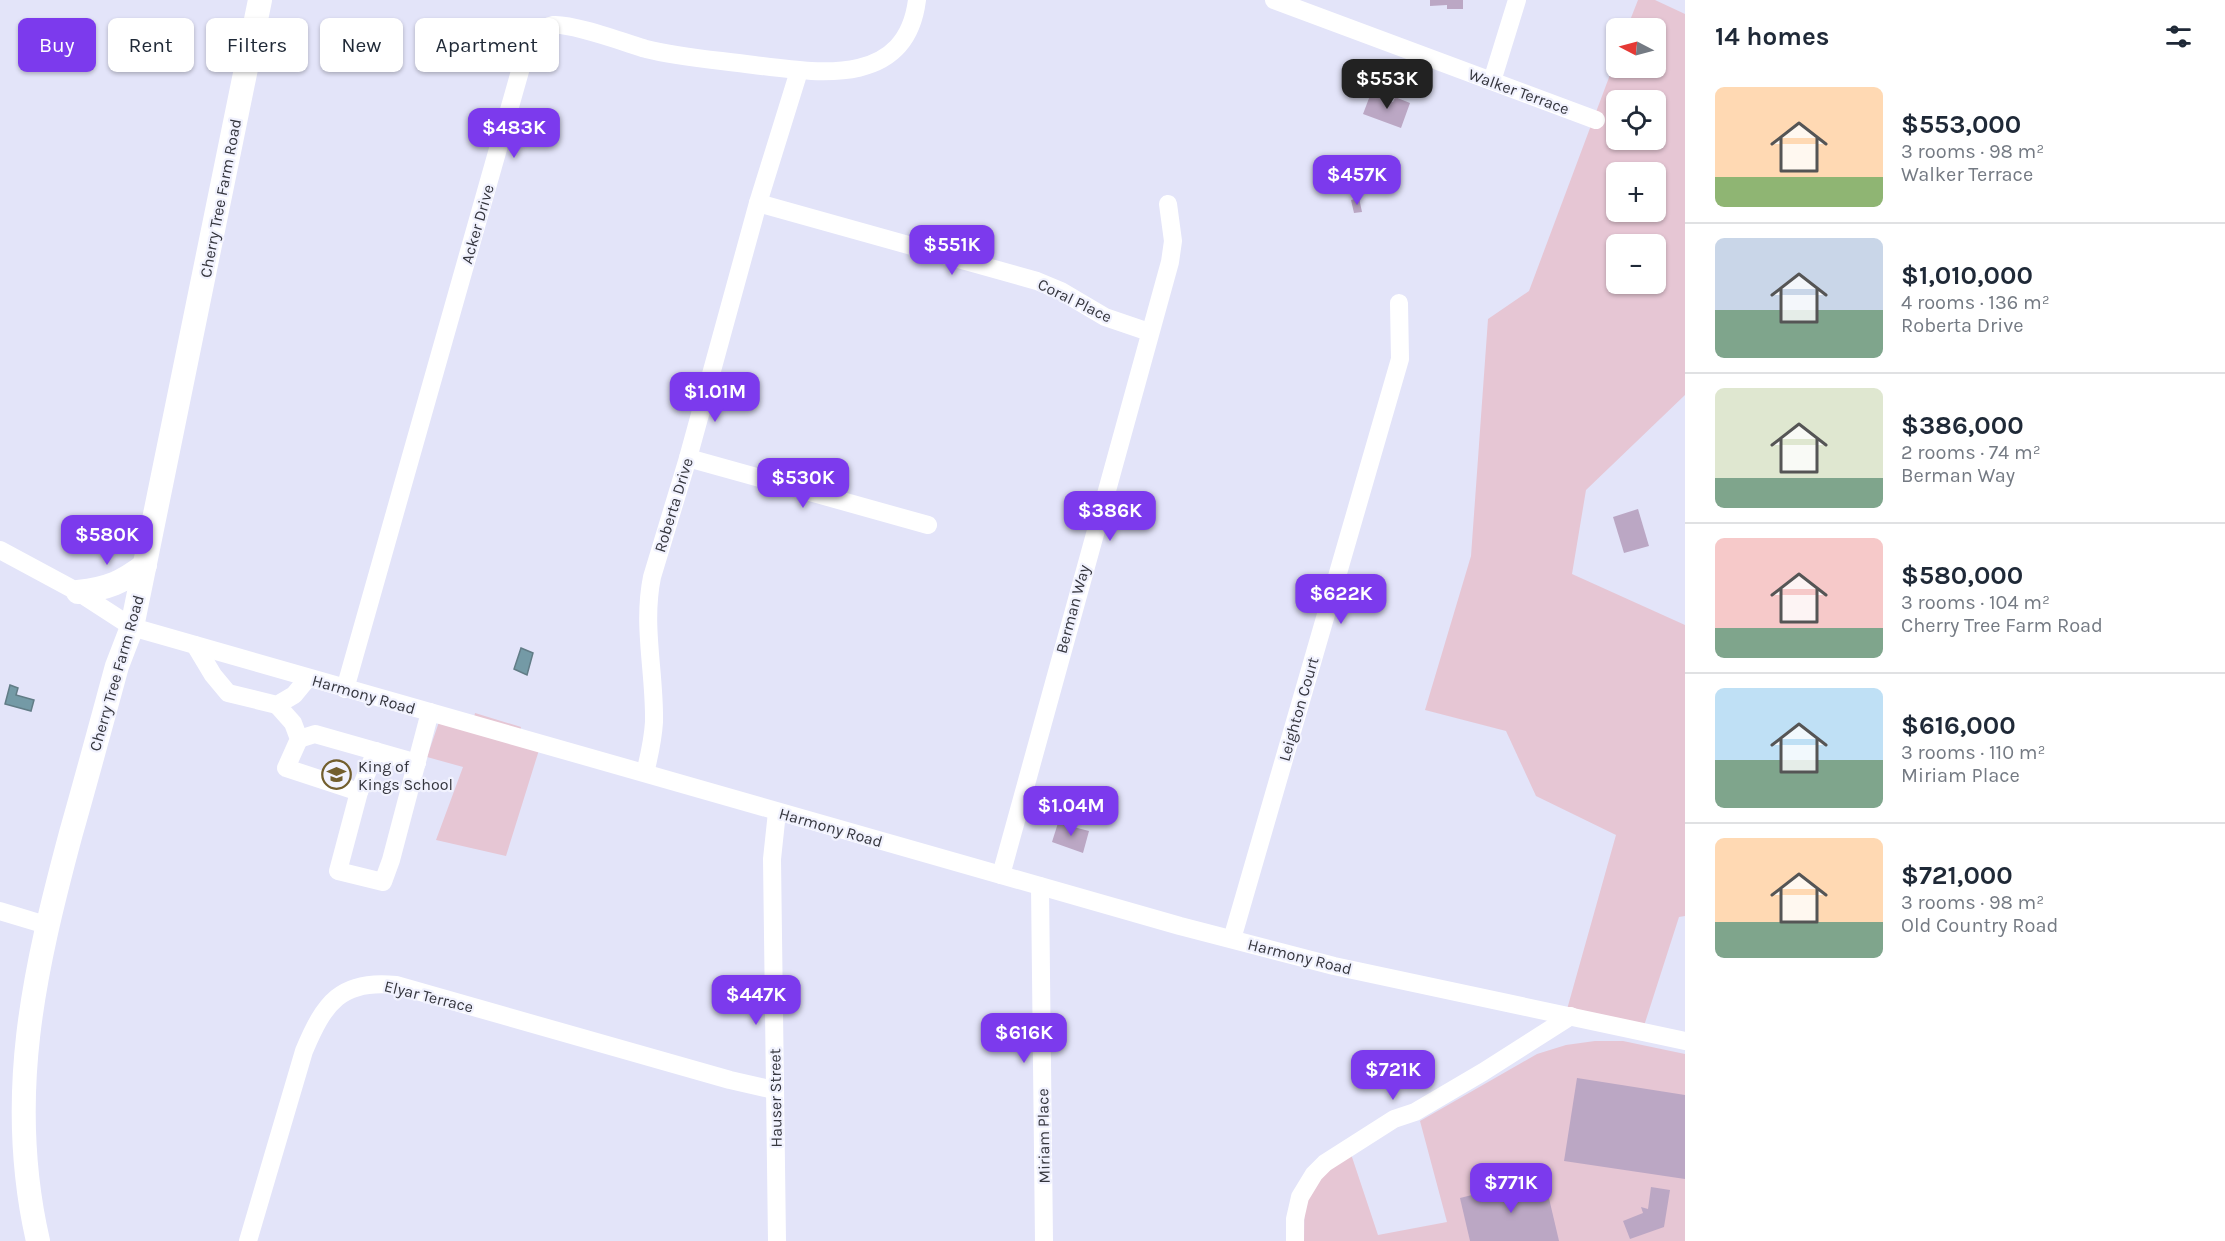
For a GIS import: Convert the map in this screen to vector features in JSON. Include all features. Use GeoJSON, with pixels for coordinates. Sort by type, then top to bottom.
{"type":"FeatureCollection","features":[{"type":"Feature","properties":{"kind":"main road","name":"Cherry Tree Farm Road"},"geometry":{"type":"LineString","coordinates":[[38,1241],[27,1176],[24,1082],[27,1032],[33,990],[46,925],[117,666],[132,627],[260,0]]}},
{"type":"Feature","properties":{"kind":"main road"},"geometry":{"type":"LineString","coordinates":[[78,592],[113,586],[145,565]]}},
{"type":"Feature","properties":{"kind":"street","name":"Acker Drive"},"geometry":{"type":"LineString","coordinates":[[345,688],[528,43],[535,34],[543,28],[563,25],[648,49],[688,57],[799,71],[857,70],[882,58],[902,39],[911,24],[917,0]]}},
{"type":"Feature","properties":{"kind":"street","name":"Walker Terrace"},"geometry":{"type":"LineString","coordinates":[[1274,0],[1596,120]]}},
{"type":"Feature","properties":{"kind":"street"},"geometry":{"type":"LineString","coordinates":[[1492,81],[1517,0]]}},
{"type":"Feature","properties":{"kind":"street","name":"Roberta Drive"},"geometry":{"type":"LineString","coordinates":[[645,773],[654,723],[647,626],[648,595],[758,203],[799,71]]}},
{"type":"Feature","properties":{"kind":"street","name":"Coral Place"},"geometry":{"type":"LineString","coordinates":[[758,203],[1037,281],[1061,291],[1105,317],[1149,332]]}},
{"type":"Feature","properties":{"kind":"street","name":"Berman Way"},"geometry":{"type":"LineString","coordinates":[[1000,874],[1172,252],[1173,241],[1168,204]]}},
{"type":"Feature","properties":{"kind":"street","name":"Leighton Court"},"geometry":{"type":"LineString","coordinates":[[1232,939],[1400,359],[1399,303]]}},
{"type":"Feature","properties":{"kind":"street"},"geometry":{"type":"LineString","coordinates":[[688,458],[928,525]]}},
{"type":"Feature","properties":{"kind":"street","name":"Harmony Road"},"geometry":{"type":"LineString","coordinates":[[0,550],[78,592],[132,627],[777,812],[1232,939],[1334,966],[1685,1041]]}},
{"type":"Feature","properties":{"kind":"street"},"geometry":{"type":"LineString","coordinates":[[195,645],[213,675],[228,693],[277,705],[293,723],[298,738],[286,768],[359,792]]}},
{"type":"Feature","properties":{"kind":"street"},"geometry":{"type":"LineString","coordinates":[[277,705],[294,695],[308,678]]}},
{"type":"Feature","properties":{"kind":"street"},"geometry":{"type":"LineString","coordinates":[[376,752],[359,792],[338,872],[383,882],[430,712]]}},
{"type":"Feature","properties":{"kind":"street"},"geometry":{"type":"LineString","coordinates":[[298,738],[315,734],[417,763]]}},
{"type":"Feature","properties":{"kind":"street","name":"Hauser Street"},"geometry":{"type":"LineString","coordinates":[[777,812],[772,859],[777,1241]]}},
{"type":"Feature","properties":{"kind":"street","name":"Miriam Place"},"geometry":{"type":"LineString","coordinates":[[1040,886],[1044,1241]]}},
{"type":"Feature","properties":{"kind":"street"},"geometry":{"type":"LineString","coordinates":[[0,911],[46,925]]}},
{"type":"Feature","properties":{"kind":"street","name":"Elyar Terrace"},"geometry":{"type":"LineString","coordinates":[[248,1241],[311,1034],[322,1015],[336,998],[347,990],[361,985],[377,983],[396,985],[730,1080],[774,1090]]}},
{"type":"Feature","properties":{"kind":"street"},"geometry":{"type":"LineString","coordinates":[[1295,1241],[1295,1219],[1300,1197],[1314,1174],[1325,1163],[1394,1119],[1415,1112],[1483,1072],[1571,1016]]}},
{"type":"Feature","properties":{"kind":"shaded area"},"geometry":{"type":"Polygon","coordinates":[[[1638,0],[1655,0],[1685,14],[1685,395],[1586,490],[1572,574],[1685,625],[1685,916],[1679,917],[1643,1029],[1566,1013],[1616,835],[1536,796],[1506,731],[1425,710],[1471,556],[1488,319],[1529,291],[1609,78],[1666,78],[1666,18],[1631,18],[1638,0]]]}},
{"type":"Feature","properties":{"kind":"shaded area"},"geometry":{"type":"Polygon","coordinates":[[[475,713],[521,727],[517,744],[539,750],[506,856],[436,840],[463,767],[427,757],[439,722],[471,731],[475,713]]]}},
{"type":"Feature","properties":{"kind":"shaded area"},"geometry":{"type":"Polygon","coordinates":[[[1595,1041],[1623,1041],[1685,1054],[1685,1241],[1304,1241],[1305,1179],[1348,1145],[1378,1235],[1447,1222],[1420,1121],[1537,1054],[1566,1045],[1595,1041]]]}},
{"type":"Feature","properties":{"kind":"water"},"geometry":{"type":"Polygon","coordinates":[[[521,648],[533,653],[527,675],[514,669],[521,648]]]}},
{"type":"Feature","properties":{"kind":"water"},"geometry":{"type":"Polygon","coordinates":[[[10,685],[18,688],[16,695],[34,700],[31,711],[5,704],[10,685]]]}},
{"type":"Feature","properties":{"kind":"building"},"geometry":{"type":"Polygon","coordinates":[[[1430,0],[1463,0],[1463,9],[1447,9],[1447,5],[1430,6],[1430,0]]]}},
{"type":"Feature","properties":{"kind":"building"},"geometry":{"type":"Polygon","coordinates":[[[1371,93],[1393,102],[1395,97],[1410,103],[1401,128],[1363,114],[1371,93]]]}},
{"type":"Feature","properties":{"kind":"building"},"geometry":{"type":"Polygon","coordinates":[[[1359,198],[1362,212],[1354,213],[1351,200],[1359,198]]]}},
{"type":"Feature","properties":{"kind":"building"},"geometry":{"type":"Polygon","coordinates":[[[1638,509],[1649,546],[1624,553],[1613,517],[1638,509]]]}},
{"type":"Feature","properties":{"kind":"building"},"geometry":{"type":"Polygon","coordinates":[[[1058,823],[1089,831],[1083,853],[1052,842],[1058,823]]]}},
{"type":"Feature","properties":{"kind":"building"},"geometry":{"type":"Polygon","coordinates":[[[1577,1078],[1685,1095],[1685,1179],[1564,1161],[1577,1078]]]}},
{"type":"Feature","properties":{"kind":"building"},"geometry":{"type":"Polygon","coordinates":[[[1544,1177],[1559,1241],[1470,1241],[1460,1198],[1544,1177]]]}},
{"type":"Feature","properties":{"kind":"building"},"geometry":{"type":"Polygon","coordinates":[[[1651,1187],[1670,1190],[1664,1227],[1630,1239],[1623,1221],[1643,1213],[1641,1207],[1648,1209],[1651,1187]]]}},
{"type":"Feature","properties":{"kind":"place","name":"King of Kings School"},"geometry":{"type":"Point","coordinates":[337,775]}}]}
